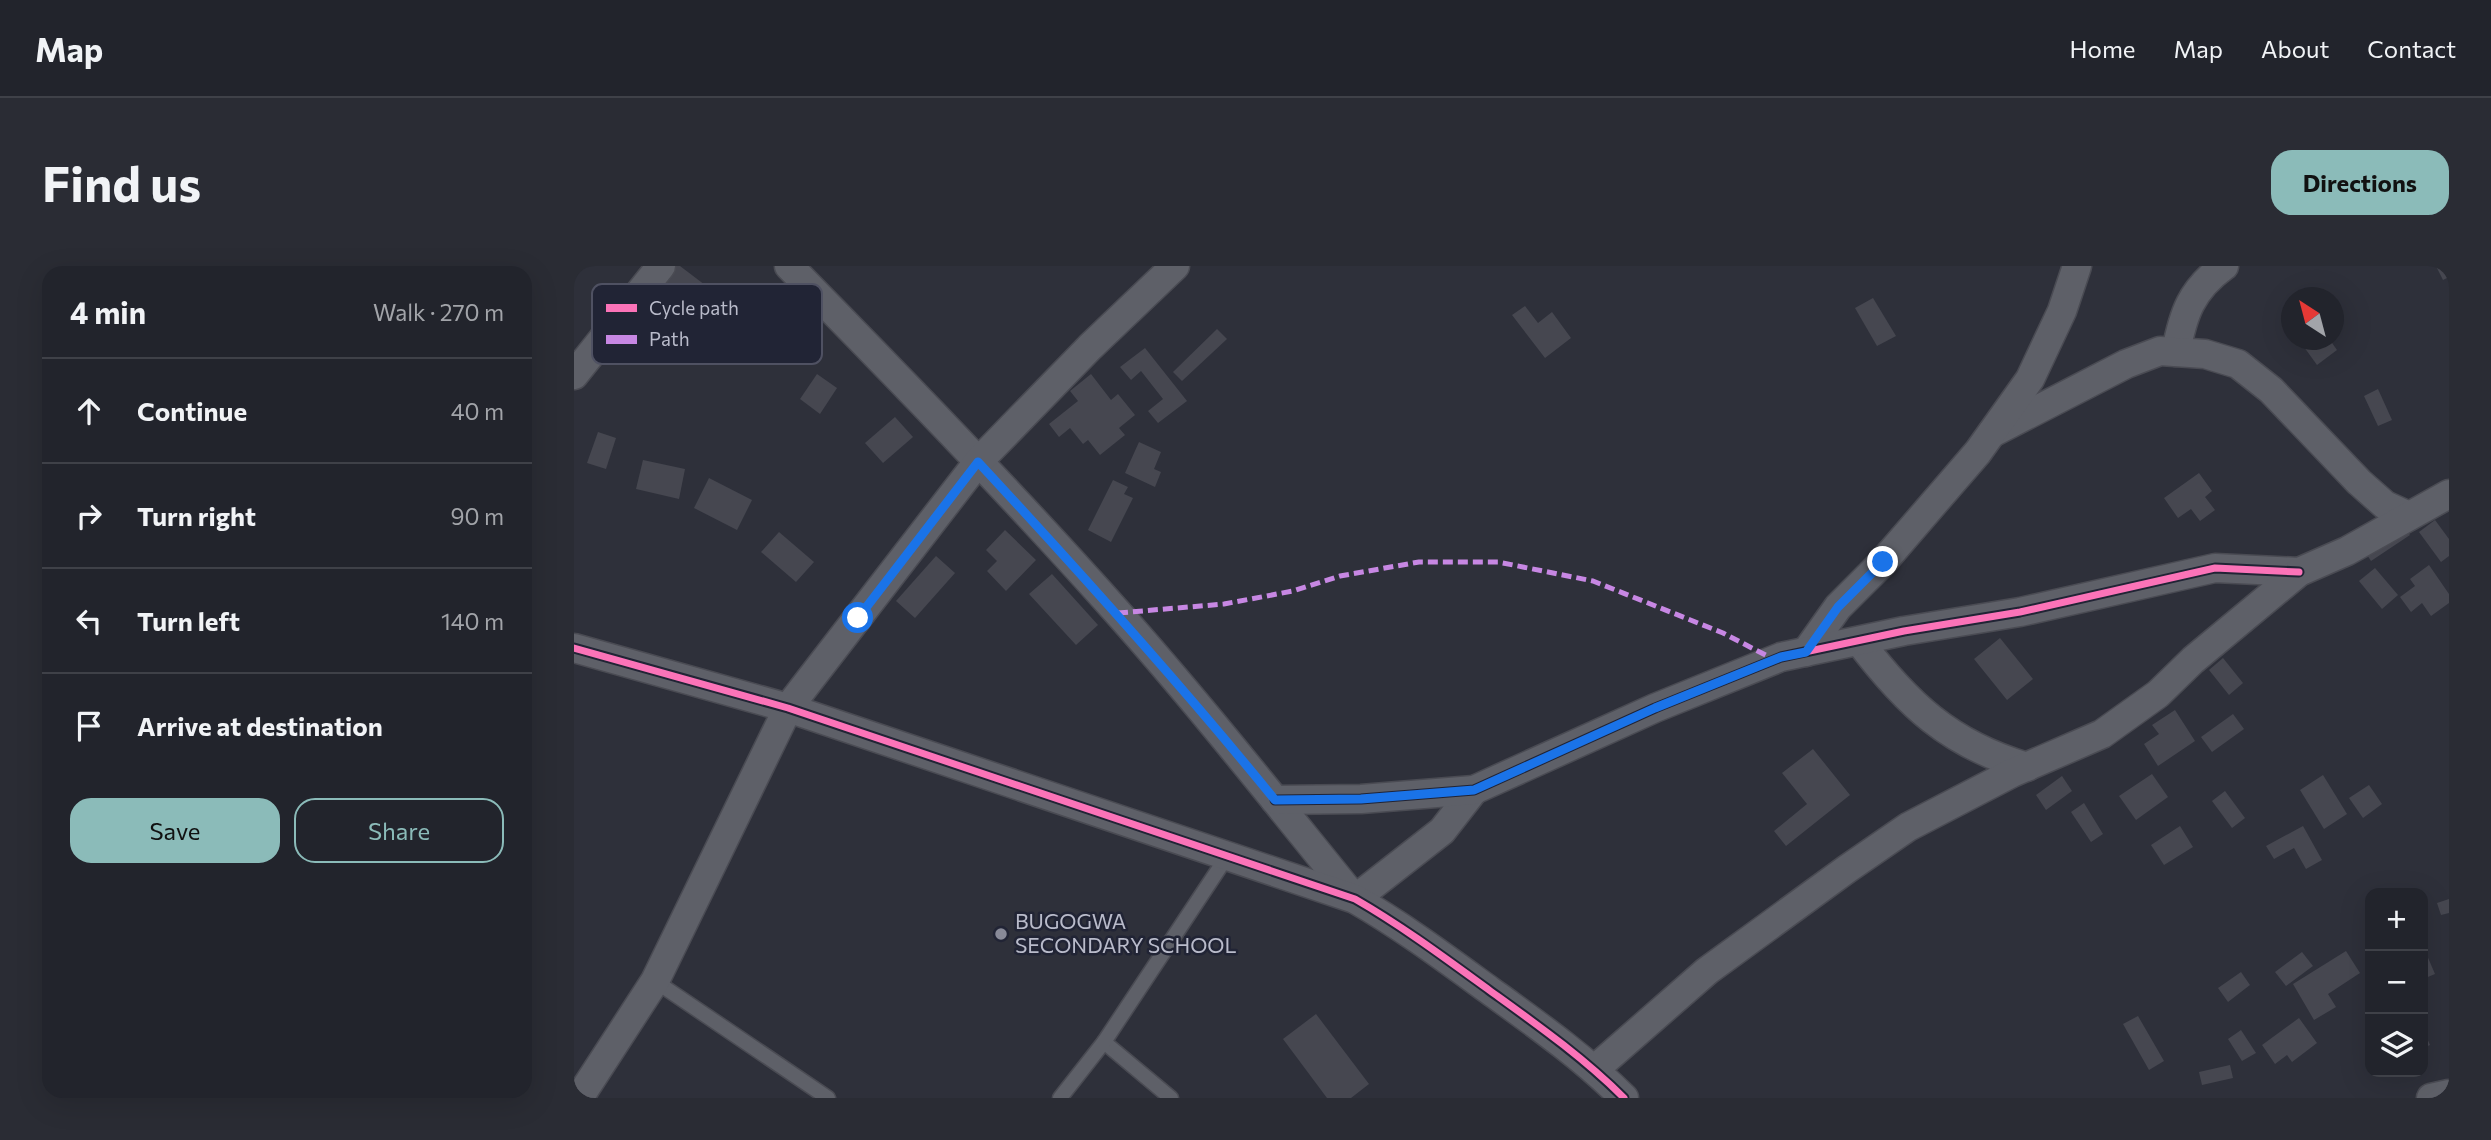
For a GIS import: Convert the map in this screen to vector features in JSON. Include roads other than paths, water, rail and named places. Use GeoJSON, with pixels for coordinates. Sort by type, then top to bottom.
{"type":"FeatureCollection","features":[{"type":"Feature","properties":{"kind":"street"},"geometry":{"type":"LineString","coordinates":[[647,284],[661,266]]}},
{"type":"Feature","properties":{"kind":"street"},"geometry":{"type":"LineString","coordinates":[[789,266],[806,284]]}},
{"type":"Feature","properties":{"kind":"street"},"geometry":{"type":"LineString","coordinates":[[579,1098],[655,981],[788,708],[978,462],[1090,347],[1175,266]]}},
{"type":"Feature","properties":{"kind":"street"},"geometry":{"type":"LineString","coordinates":[[1806,652],[1838,607],[1883,562],[1992,433],[2030,379],[2063,311],[2077,266]]}},
{"type":"Feature","properties":{"kind":"street"},"geometry":{"type":"LineString","coordinates":[[2176,352],[2181,323],[2192,296],[2224,266]]}},
{"type":"Feature","properties":{"kind":"street"},"geometry":{"type":"LineString","coordinates":[[822,300],[978,462],[1118,613],[1203,710],[1355,899]]}},
{"type":"Feature","properties":{"kind":"street"},"geometry":{"type":"LineString","coordinates":[[1992,433],[2126,365],[2160,351],[2205,354],[2238,364],[2271,390],[2359,482],[2385,505],[2409,516]]}},
{"type":"Feature","properties":{"kind":"street"},"geometry":{"type":"LineString","coordinates":[[574,375],[592,352]]}},
{"type":"Feature","properties":{"kind":"street"},"geometry":{"type":"LineString","coordinates":[[1595,1069],[1707,971],[1908,827],[2027,767],[2102,734],[2158,694],[2193,660],[2299,572],[2347,551],[2409,516],[2445,500]]}},
{"type":"Feature","properties":{"kind":"street"},"geometry":{"type":"LineString","coordinates":[[1275,800],[1361,799],[1474,790],[1655,708],[1781,657],[2020,612],[2215,568],[2299,572]]}},
{"type":"Feature","properties":{"kind":"street"},"geometry":{"type":"LineString","coordinates":[[1859,641],[1899,691],[1932,721],[1966,743],[2005,761],[2027,767]]}},
{"type":"Feature","properties":{"kind":"street"},"geometry":{"type":"LineString","coordinates":[[574,648],[788,708],[1355,899],[1397,923],[1595,1069],[1624,1098]]}},
{"type":"Feature","properties":{"kind":"street"},"geometry":{"type":"LineString","coordinates":[[1355,899],[1442,831],[1474,790]]}},
{"type":"Feature","properties":{"kind":"street"},"geometry":{"type":"LineString","coordinates":[[2431,1098],[2449,1094]]}},
{"type":"Feature","properties":{"kind":"lane"},"geometry":{"type":"LineString","coordinates":[[1060,1098],[1104,1042],[1227,855]]}},
{"type":"Feature","properties":{"kind":"lane"},"geometry":{"type":"LineString","coordinates":[[655,981],[828,1098]]}},
{"type":"Feature","properties":{"kind":"lane"},"geometry":{"type":"LineString","coordinates":[[1104,1042],[1171,1098]]}},
{"type":"Feature","properties":{"kind":"place","name":"BUGOGWA SECONDARY SCHOOL"},"geometry":{"type":"Point","coordinates":[1001,934]}}]}
